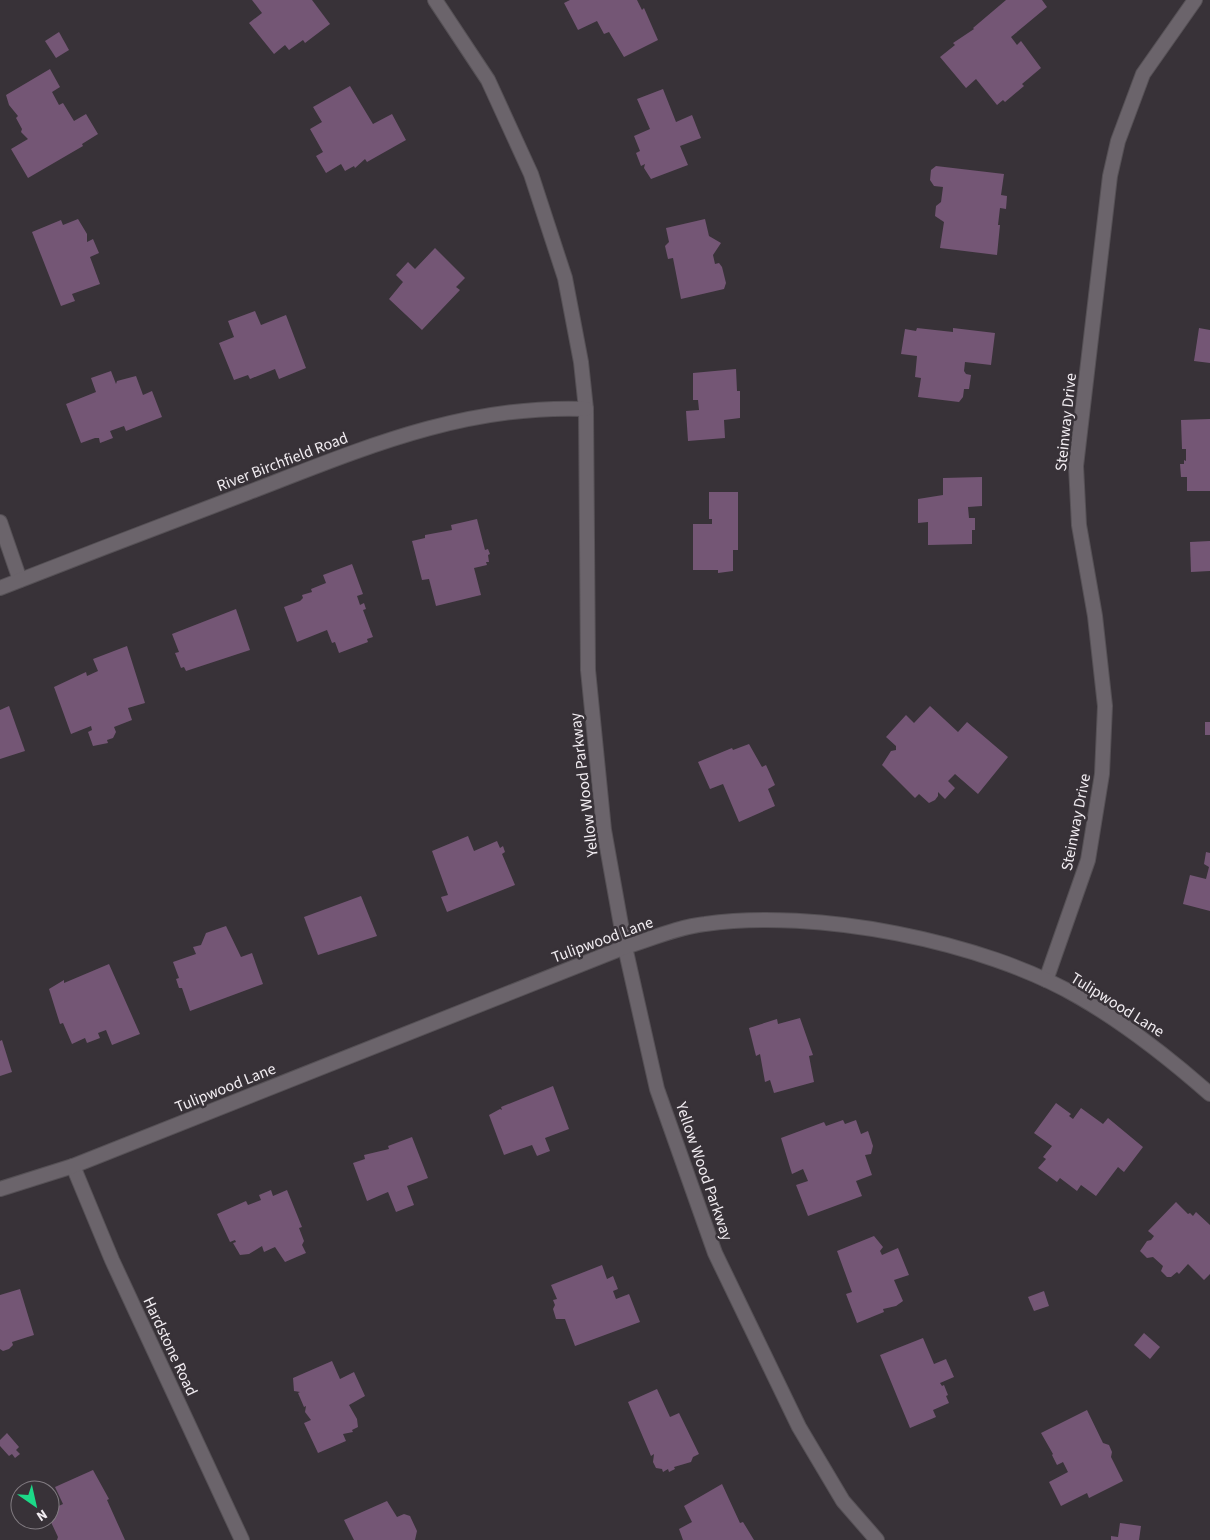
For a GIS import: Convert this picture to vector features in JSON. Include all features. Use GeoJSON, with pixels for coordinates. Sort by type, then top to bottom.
{"type":"FeatureCollection","features":[{"type":"Feature","properties":{"kind":"street","name":"Yellow Wood Parkway"},"geometry":{"type":"LineString","coordinates":[[435,0],[488,80],[531,174],[564,278],[581,362],[586,409],[588,670],[604,830],[625,947],[657,1089],[716,1253],[799,1427],[843,1501],[877,1540]]}},
{"type":"Feature","properties":{"kind":"street","name":"Steinway Drive"},"geometry":{"type":"LineString","coordinates":[[1046,980],[1088,860],[1102,774],[1105,706],[1095,616],[1079,525],[1076,466],[1110,176],[1118,141],[1143,74],[1195,0]]}},
{"type":"Feature","properties":{"kind":"street","name":"River Birchfield Road"},"geometry":{"type":"LineString","coordinates":[[0,588],[367,447],[449,422],[546,408],[586,409]]}},
{"type":"Feature","properties":{"kind":"street"},"geometry":{"type":"LineString","coordinates":[[0,522],[20,580]]}},
{"type":"Feature","properties":{"kind":"street","name":"Tulipwood Lane"},"geometry":{"type":"LineString","coordinates":[[0,1190],[73,1166],[625,947],[702,924],[739,920],[808,922],[903,934],[1007,963],[1079,997],[1162,1053],[1210,1094]]}},
{"type":"Feature","properties":{"kind":"street","name":"Hardstone Road"},"geometry":{"type":"LineString","coordinates":[[73,1166],[112,1260],[242,1540]]}},
{"type":"Feature","properties":{"kind":"building"},"geometry":{"type":"Polygon","coordinates":[[[252,0],[312,0],[330,24],[305,43],[303,40],[289,50],[285,45],[274,54],[249,23],[262,13],[252,0]]]}},
{"type":"Feature","properties":{"kind":"building"},"geometry":{"type":"Polygon","coordinates":[[[570,0],[637,0],[642,10],[644,8],[658,40],[624,57],[609,32],[604,34],[597,21],[578,30],[564,3],[570,0]]]}},
{"type":"Feature","properties":{"kind":"building"},"geometry":{"type":"Polygon","coordinates":[[[1006,0],[1042,0],[1047,7],[1011,37],[1017,45],[1021,41],[1041,68],[1005,102],[1003,100],[997,105],[976,79],[966,88],[940,57],[955,45],[953,43],[974,29],[1006,0]]]}},
{"type":"Feature","properties":{"kind":"building"},"geometry":{"type":"Polygon","coordinates":[[[59,32],[69,50],[56,58],[45,41],[59,32]]]}},
{"type":"Feature","properties":{"kind":"building"},"geometry":{"type":"Polygon","coordinates":[[[50,69],[60,87],[52,92],[59,105],[63,103],[74,121],[86,114],[98,134],[82,144],[83,146],[28,178],[11,149],[28,139],[21,132],[22,129],[16,118],[18,116],[9,105],[6,95],[50,69]]]}},
{"type":"Feature","properties":{"kind":"building"},"geometry":{"type":"Polygon","coordinates":[[[350,86],[373,124],[392,114],[406,140],[367,162],[365,159],[355,168],[354,166],[345,171],[341,164],[326,173],[316,156],[323,152],[310,129],[322,122],[313,107],[350,86]]]}},
{"type":"Feature","properties":{"kind":"building"},"geometry":{"type":"Polygon","coordinates":[[[663,89],[676,122],[692,115],[701,138],[680,146],[688,165],[651,179],[644,168],[645,164],[641,166],[636,153],[640,151],[634,136],[650,129],[637,99],[663,89]]]}},
{"type":"Feature","properties":{"kind":"building"},"geometry":{"type":"Polygon","coordinates":[[[936,166],[1004,174],[1001,195],[1007,196],[1006,209],[1000,208],[997,255],[940,248],[944,222],[935,216],[936,206],[941,202],[943,187],[934,186],[930,180],[931,170],[936,166]]]}},
{"type":"Feature","properties":{"kind":"building"},"geometry":{"type":"Polygon","coordinates":[[[78,219],[87,234],[87,242],[93,239],[99,253],[90,257],[100,284],[72,294],[75,301],[61,306],[32,232],[61,220],[63,225],[78,219]]]}},
{"type":"Feature","properties":{"kind":"building"},"geometry":{"type":"Polygon","coordinates":[[[705,219],[709,236],[721,243],[713,255],[715,264],[719,263],[722,267],[726,283],[724,289],[681,299],[673,258],[668,259],[665,246],[669,242],[666,228],[705,219]]]}},
{"type":"Feature","properties":{"kind":"building"},"geometry":{"type":"Polygon","coordinates":[[[435,248],[465,278],[456,287],[460,290],[422,330],[389,299],[403,282],[396,275],[408,262],[415,269],[435,248]]]}},
{"type":"Feature","properties":{"kind":"building"},"geometry":{"type":"Polygon","coordinates":[[[255,311],[261,325],[286,315],[306,368],[279,379],[275,369],[250,379],[248,375],[234,380],[219,343],[234,337],[228,321],[255,311]]]}},
{"type":"Feature","properties":{"kind":"building"},"geometry":{"type":"Polygon","coordinates":[[[917,328],[953,332],[953,328],[995,333],[991,365],[965,362],[964,371],[966,374],[971,375],[969,389],[964,389],[963,397],[959,402],[918,397],[921,378],[915,377],[917,356],[901,354],[905,329],[916,331],[917,328]]]}},
{"type":"Feature","properties":{"kind":"building"},"geometry":{"type":"Polygon","coordinates":[[[1199,328],[1210,330],[1210,363],[1194,361],[1199,328]]]}},
{"type":"Feature","properties":{"kind":"building"},"geometry":{"type":"Polygon","coordinates":[[[736,369],[737,391],[740,391],[740,418],[724,420],[725,438],[688,441],[686,411],[699,410],[698,400],[693,400],[693,373],[736,369]]]}},
{"type":"Feature","properties":{"kind":"building"},"geometry":{"type":"Polygon","coordinates":[[[111,371],[116,384],[117,381],[136,376],[143,395],[152,391],[162,417],[126,431],[124,426],[110,431],[113,438],[100,443],[99,438],[95,438],[81,443],[66,404],[96,392],[91,378],[111,371]]]}},
{"type":"Feature","properties":{"kind":"building"},"geometry":{"type":"Polygon","coordinates":[[[1210,419],[1210,491],[1187,491],[1187,477],[1181,477],[1180,464],[1184,464],[1184,460],[1186,461],[1186,449],[1182,449],[1181,420],[1210,419]]]}},
{"type":"Feature","properties":{"kind":"building"},"geometry":{"type":"Polygon","coordinates":[[[982,477],[982,506],[968,507],[969,518],[975,518],[975,530],[972,530],[972,544],[928,545],[928,522],[918,523],[918,499],[943,495],[943,478],[982,477]]]}},
{"type":"Feature","properties":{"kind":"building"},"geometry":{"type":"Polygon","coordinates":[[[709,492],[738,492],[738,550],[733,550],[733,571],[718,573],[718,570],[693,570],[693,524],[712,524],[712,519],[709,519],[709,492]]]}},
{"type":"Feature","properties":{"kind":"building"},"geometry":{"type":"Polygon","coordinates":[[[477,519],[485,550],[488,549],[490,554],[488,555],[489,562],[486,562],[487,565],[474,568],[481,595],[436,606],[429,579],[422,580],[412,541],[425,538],[425,535],[452,530],[451,525],[477,519]]]}},
{"type":"Feature","properties":{"kind":"building"},"geometry":{"type":"Polygon","coordinates":[[[1210,541],[1210,571],[1191,572],[1190,542],[1210,541]]]}},
{"type":"Feature","properties":{"kind":"building"},"geometry":{"type":"Polygon","coordinates":[[[352,564],[363,594],[357,596],[360,605],[364,603],[366,609],[363,610],[373,637],[367,639],[368,642],[339,653],[335,642],[332,643],[327,630],[297,642],[284,607],[300,601],[303,598],[302,595],[312,592],[311,589],[326,583],[323,575],[352,564]]]}},
{"type":"Feature","properties":{"kind":"building"},"geometry":{"type":"Polygon","coordinates":[[[236,609],[250,650],[186,671],[184,667],[181,668],[175,653],[179,652],[172,634],[236,609]]]}},
{"type":"Feature","properties":{"kind":"building"},"geometry":{"type":"Polygon","coordinates":[[[127,646],[145,703],[128,708],[132,720],[114,727],[116,732],[113,738],[107,740],[108,743],[93,746],[88,732],[92,730],[91,726],[71,734],[54,687],[86,672],[87,676],[98,671],[93,659],[127,646]]]}},
{"type":"Feature","properties":{"kind":"building"},"geometry":{"type":"Polygon","coordinates":[[[9,706],[25,751],[0,759],[0,710],[9,706]]]}},
{"type":"Feature","properties":{"kind":"building"},"geometry":{"type":"Polygon","coordinates":[[[930,706],[958,732],[967,722],[1008,757],[978,794],[955,774],[948,781],[955,788],[945,799],[938,792],[935,800],[929,803],[919,794],[915,798],[882,765],[891,751],[896,750],[896,746],[886,737],[906,715],[914,723],[930,706]]]}},
{"type":"Feature","properties":{"kind":"building"},"geometry":{"type":"Polygon","coordinates":[[[1205,722],[1210,722],[1210,735],[1205,735],[1205,722]]]}},
{"type":"Feature","properties":{"kind":"building"},"geometry":{"type":"Polygon","coordinates":[[[749,744],[762,767],[766,765],[775,785],[768,789],[775,806],[739,822],[723,784],[710,789],[698,762],[732,748],[733,750],[749,744]]]}},
{"type":"Feature","properties":{"kind":"building"},"geometry":{"type":"Polygon","coordinates":[[[468,836],[474,851],[497,841],[500,848],[503,846],[505,852],[502,854],[515,885],[447,912],[441,897],[448,895],[432,851],[468,836]]]}},
{"type":"Feature","properties":{"kind":"building"},"geometry":{"type":"Polygon","coordinates":[[[1206,852],[1210,853],[1210,911],[1183,904],[1190,875],[1206,879],[1209,867],[1204,864],[1206,852]]]}},
{"type":"Feature","properties":{"kind":"building"},"geometry":{"type":"Polygon","coordinates":[[[361,896],[377,936],[318,955],[304,917],[361,896]]]}},
{"type":"Feature","properties":{"kind":"building"},"geometry":{"type":"Polygon","coordinates":[[[226,926],[241,957],[252,953],[263,984],[190,1011],[182,988],[179,988],[176,979],[179,978],[173,962],[196,954],[193,947],[201,945],[206,933],[226,926]]]}},
{"type":"Feature","properties":{"kind":"building"},"geometry":{"type":"Polygon","coordinates":[[[109,964],[140,1034],[112,1045],[106,1030],[98,1033],[100,1038],[87,1043],[85,1038],[72,1044],[63,1023],[60,1024],[49,989],[64,980],[64,983],[109,964]]]}},
{"type":"Feature","properties":{"kind":"building"},"geometry":{"type":"Polygon","coordinates":[[[800,1018],[813,1055],[809,1056],[814,1082],[774,1093],[770,1080],[765,1082],[760,1054],[756,1056],[749,1028],[777,1019],[778,1024],[800,1018]]]}},
{"type":"Feature","properties":{"kind":"building"},"geometry":{"type":"Polygon","coordinates":[[[2,1040],[12,1072],[0,1076],[0,1041],[2,1040]]]}},
{"type":"Feature","properties":{"kind":"building"},"geometry":{"type":"Polygon","coordinates":[[[553,1086],[569,1129],[545,1138],[550,1151],[537,1156],[532,1145],[504,1155],[489,1115],[500,1109],[502,1110],[501,1107],[553,1086]]]}},
{"type":"Feature","properties":{"kind":"building"},"geometry":{"type":"Polygon","coordinates":[[[1056,1103],[1071,1114],[1069,1116],[1073,1119],[1081,1108],[1103,1124],[1108,1118],[1143,1147],[1124,1172],[1118,1167],[1096,1196],[1081,1185],[1077,1191],[1060,1178],[1057,1182],[1038,1168],[1046,1159],[1043,1157],[1052,1146],[1034,1133],[1056,1103]]]}},
{"type":"Feature","properties":{"kind":"building"},"geometry":{"type":"Polygon","coordinates":[[[843,1120],[845,1124],[856,1120],[861,1134],[868,1131],[873,1146],[871,1154],[865,1155],[872,1175],[856,1181],[862,1196],[808,1216],[796,1185],[808,1181],[803,1169],[792,1174],[781,1138],[824,1122],[826,1126],[843,1120]]]}},
{"type":"Feature","properties":{"kind":"building"},"geometry":{"type":"Polygon","coordinates":[[[412,1137],[428,1178],[407,1186],[414,1205],[396,1212],[388,1192],[367,1201],[353,1163],[365,1159],[364,1155],[389,1149],[388,1146],[412,1137]]]}},
{"type":"Feature","properties":{"kind":"building"},"geometry":{"type":"Polygon","coordinates":[[[271,1190],[273,1196],[287,1190],[302,1227],[299,1228],[304,1241],[302,1245],[306,1253],[285,1262],[275,1247],[264,1252],[262,1246],[249,1254],[240,1255],[233,1243],[236,1242],[235,1240],[230,1242],[217,1214],[246,1201],[248,1205],[261,1200],[259,1195],[271,1190]]]}},
{"type":"Feature","properties":{"kind":"building"},"geometry":{"type":"Polygon","coordinates":[[[1176,1202],[1188,1214],[1190,1213],[1193,1216],[1196,1212],[1210,1225],[1210,1274],[1204,1280],[1188,1264],[1179,1274],[1177,1272],[1171,1277],[1167,1277],[1161,1271],[1163,1266],[1153,1257],[1147,1258],[1140,1251],[1147,1241],[1151,1240],[1154,1236],[1148,1231],[1176,1202]]]}},
{"type":"Feature","properties":{"kind":"building"},"geometry":{"type":"Polygon","coordinates":[[[874,1236],[883,1247],[880,1251],[882,1255],[898,1248],[909,1275],[894,1280],[903,1301],[896,1306],[883,1309],[884,1312],[857,1323],[846,1294],[852,1292],[837,1251],[874,1236]]]}},
{"type":"Feature","properties":{"kind":"building"},"geometry":{"type":"Polygon","coordinates":[[[602,1265],[607,1279],[613,1276],[618,1289],[613,1291],[616,1299],[629,1294],[640,1322],[575,1346],[565,1319],[556,1319],[553,1300],[557,1299],[551,1285],[602,1265]]]}},
{"type":"Feature","properties":{"kind":"building"},"geometry":{"type":"Polygon","coordinates":[[[20,1289],[34,1335],[12,1342],[13,1345],[9,1349],[3,1351],[0,1349],[0,1295],[20,1289]]]}},
{"type":"Feature","properties":{"kind":"building"},"geometry":{"type":"Polygon","coordinates":[[[1044,1291],[1049,1306],[1034,1311],[1028,1297],[1044,1291]]]}},
{"type":"Feature","properties":{"kind":"building"},"geometry":{"type":"Polygon","coordinates":[[[1144,1333],[1160,1347],[1150,1359],[1134,1345],[1144,1333]]]}},
{"type":"Feature","properties":{"kind":"building"},"geometry":{"type":"Polygon","coordinates":[[[923,1338],[934,1364],[946,1359],[954,1377],[940,1383],[942,1386],[944,1385],[949,1403],[933,1410],[936,1417],[910,1428],[880,1355],[923,1338]]]}},
{"type":"Feature","properties":{"kind":"building"},"geometry":{"type":"Polygon","coordinates":[[[332,1361],[340,1379],[354,1372],[365,1396],[349,1405],[357,1419],[358,1427],[352,1430],[353,1432],[343,1434],[346,1441],[318,1453],[304,1423],[311,1420],[305,1412],[306,1406],[304,1407],[298,1393],[300,1392],[294,1391],[293,1378],[332,1361]]]}},
{"type":"Feature","properties":{"kind":"building"},"geometry":{"type":"Polygon","coordinates":[[[657,1389],[670,1417],[679,1413],[699,1454],[693,1457],[691,1462],[674,1467],[675,1469],[669,1472],[668,1469],[663,1472],[662,1469],[656,1468],[653,1462],[654,1454],[651,1456],[628,1402],[657,1389]]]}},
{"type":"Feature","properties":{"kind":"building"},"geometry":{"type":"Polygon","coordinates":[[[1087,1410],[1103,1443],[1109,1445],[1112,1452],[1111,1457],[1123,1481],[1089,1498],[1087,1493],[1061,1506],[1049,1482],[1068,1472],[1063,1462],[1057,1465],[1041,1433],[1087,1410]]]}},
{"type":"Feature","properties":{"kind":"building"},"geometry":{"type":"Polygon","coordinates":[[[7,1433],[19,1447],[16,1450],[20,1454],[15,1458],[12,1454],[9,1456],[0,1446],[0,1440],[7,1433]]]}},
{"type":"Feature","properties":{"kind":"building"},"geometry":{"type":"Polygon","coordinates":[[[93,1470],[109,1499],[107,1500],[125,1540],[57,1540],[58,1537],[55,1530],[60,1530],[60,1505],[63,1504],[60,1498],[60,1485],[93,1470]]]}},
{"type":"Feature","properties":{"kind":"building"},"geometry":{"type":"Polygon","coordinates":[[[722,1484],[740,1523],[743,1522],[754,1540],[683,1540],[679,1529],[692,1522],[684,1506],[722,1484]]]}},
{"type":"Feature","properties":{"kind":"building"},"geometry":{"type":"Polygon","coordinates":[[[387,1501],[397,1517],[404,1514],[410,1516],[417,1531],[415,1540],[354,1540],[344,1520],[387,1501]]]}},
{"type":"Feature","properties":{"kind":"building"},"geometry":{"type":"Polygon","coordinates":[[[1120,1523],[1141,1526],[1139,1540],[1111,1540],[1111,1536],[1118,1537],[1120,1523]]]}}]}
